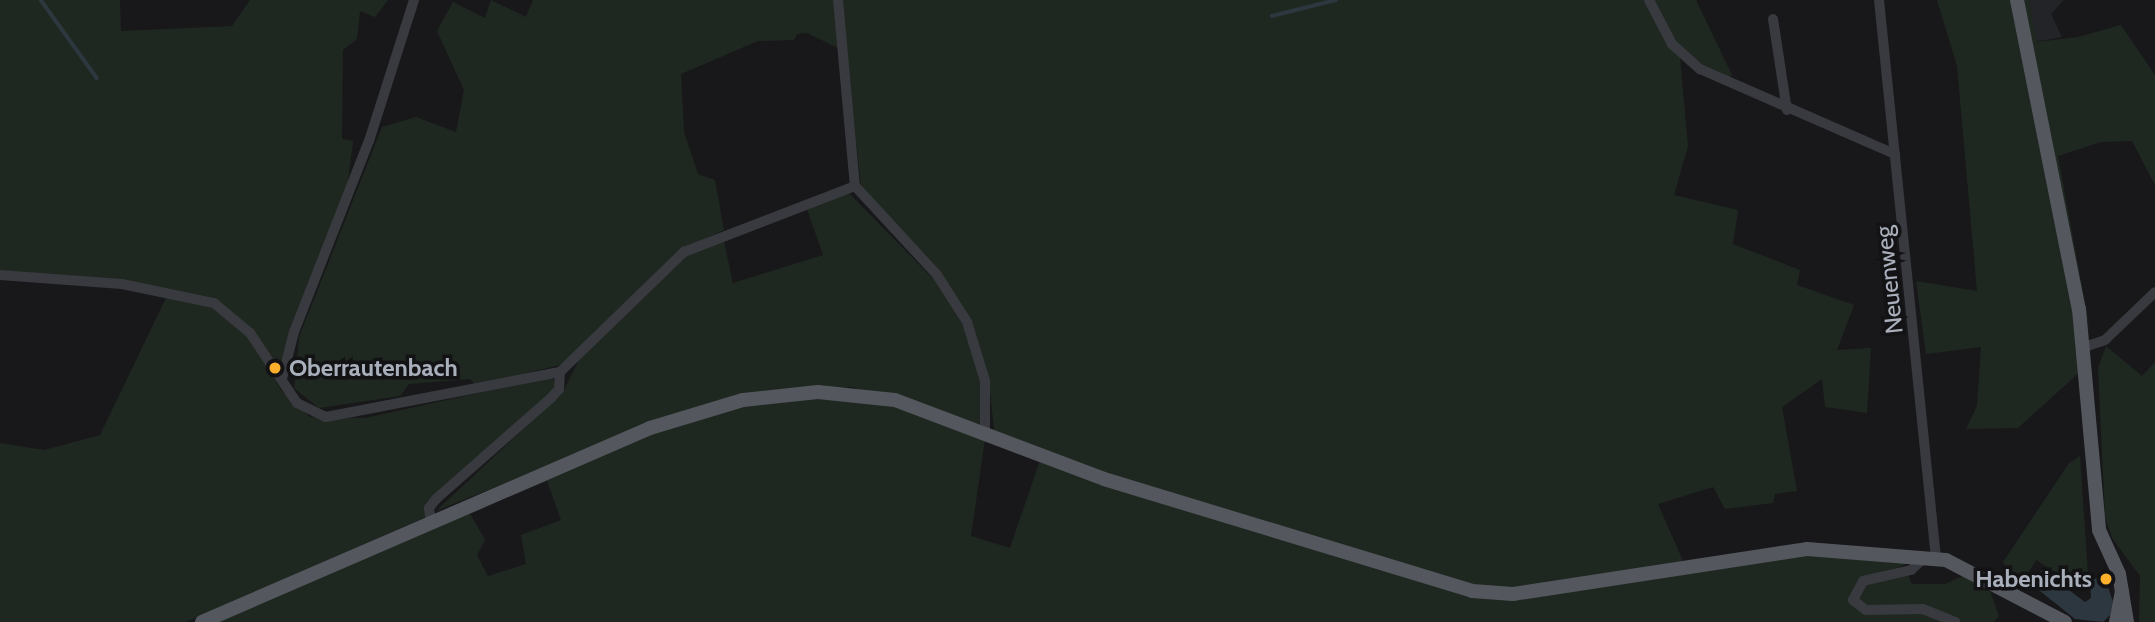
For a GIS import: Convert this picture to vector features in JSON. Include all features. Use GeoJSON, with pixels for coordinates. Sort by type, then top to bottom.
{"type":"FeatureCollection","features":[{"type":"Feature","properties":{"kind":"main road"},"geometry":{"type":"LineString","coordinates":[[2017,0],[2084,348],[2097,520],[2123,587],[2127,622]]}},
{"type":"Feature","properties":{"kind":"main road"},"geometry":{"type":"LineString","coordinates":[[202,622],[626,438],[755,398],[818,392],[882,397],[1104,478],[1481,593],[1513,594],[1778,550],[1930,558],[1983,578],[2065,622]]}},
{"type":"Feature","properties":{"kind":"main road"},"geometry":{"type":"LineString","coordinates":[[1983,578],[2048,622]]}},
{"type":"Feature","properties":{"kind":"main road"},"geometry":{"type":"LineString","coordinates":[[2116,622],[2123,587]]}},
{"type":"Feature","properties":{"kind":"street"},"geometry":{"type":"LineString","coordinates":[[282,379],[294,332],[369,141],[414,0]]}},
{"type":"Feature","properties":{"kind":"street"},"geometry":{"type":"LineString","coordinates":[[838,0],[855,186],[937,275],[967,322],[985,382],[985,434]]}},
{"type":"Feature","properties":{"kind":"street"},"geometry":{"type":"LineString","coordinates":[[1649,0],[1688,60],[1717,80],[1895,154]]}},
{"type":"Feature","properties":{"kind":"street","name":"Neuenweg"},"geometry":{"type":"LineString","coordinates":[[1879,0],[1927,430],[1930,558]]}},
{"type":"Feature","properties":{"kind":"street"},"geometry":{"type":"LineString","coordinates":[[1773,19],[1787,110]]}},
{"type":"Feature","properties":{"kind":"street"},"geometry":{"type":"LineString","coordinates":[[0,275],[122,284],[214,303],[250,332],[297,404],[326,417],[560,372],[684,253],[855,186]]}},
{"type":"Feature","properties":{"kind":"street"},"geometry":{"type":"LineString","coordinates":[[2084,348],[2105,340],[2155,292]]}},
{"type":"Feature","properties":{"kind":"street"},"geometry":{"type":"LineString","coordinates":[[431,521],[429,508],[436,499],[551,398],[559,388],[560,372]]}},
{"type":"Feature","properties":{"kind":"street"},"geometry":{"type":"LineString","coordinates":[[1930,558],[1916,568],[1863,580],[1853,600],[1866,610],[1923,609],[1955,622]]}},
{"type":"Feature","properties":{"kind":"shaded area"},"geometry":{"type":"Polygon","coordinates":[[[0,0],[120,0],[121,31],[232,26],[250,0],[388,0],[375,17],[360,11],[357,39],[343,50],[342,139],[353,141],[347,189],[281,366],[220,303],[249,335],[281,390],[310,417],[365,418],[552,377],[556,386],[429,500],[426,517],[186,622],[0,622],[0,443],[44,450],[100,435],[166,298],[121,287],[0,278],[0,0]]]}},
{"type":"Feature","properties":{"kind":"shaded area"},"geometry":{"type":"Polygon","coordinates":[[[491,0],[526,17],[533,0],[835,0],[840,49],[807,33],[797,34],[794,40],[758,41],[681,74],[684,132],[698,174],[715,180],[724,230],[700,241],[560,365],[476,385],[470,379],[409,384],[400,396],[319,408],[294,388],[299,337],[382,127],[416,117],[456,132],[464,90],[437,31],[453,2],[485,18],[491,0]]]}},
{"type":"Feature","properties":{"kind":"shaded area"},"geometry":{"type":"Polygon","coordinates":[[[840,0],[1646,0],[1680,57],[1688,146],[1674,195],[1738,210],[1733,244],[1800,270],[1797,285],[1854,305],[1837,350],[1871,348],[1867,413],[1825,407],[1822,379],[1782,407],[1797,491],[1775,494],[1773,503],[1725,509],[1713,487],[1658,504],[1683,561],[1638,569],[1785,554],[1914,561],[1891,570],[1908,574],[1912,584],[1945,584],[1965,575],[1990,591],[1999,616],[1994,622],[198,622],[468,510],[485,540],[477,555],[488,576],[526,564],[521,535],[561,520],[547,481],[499,500],[609,449],[731,406],[817,396],[902,407],[985,439],[971,536],[1010,548],[1040,460],[994,430],[989,382],[969,320],[861,185],[840,0]]]}},
{"type":"Feature","properties":{"kind":"shaded area"},"geometry":{"type":"Polygon","coordinates":[[[1652,0],[1696,0],[1732,75],[1726,81],[1679,48],[1652,0]]]}},
{"type":"Feature","properties":{"kind":"shaded area"},"geometry":{"type":"Polygon","coordinates":[[[1937,0],[2012,0],[2073,304],[2081,371],[2018,428],[1966,429],[1977,406],[1981,347],[1926,354],[1916,281],[1977,291],[1957,66],[1937,0]]]}},
{"type":"Feature","properties":{"kind":"shaded area"},"geometry":{"type":"Polygon","coordinates":[[[2021,0],[2029,0],[2036,42],[2078,37],[2121,25],[2155,75],[2155,185],[2132,141],[2101,142],[2058,156],[2091,336],[2021,0]]]}},
{"type":"Feature","properties":{"kind":"shaded area"},"geometry":{"type":"Polygon","coordinates":[[[2029,0],[2064,0],[2051,14],[2062,37],[2035,42],[2029,0]]]}},
{"type":"Feature","properties":{"kind":"shaded area"},"geometry":{"type":"Polygon","coordinates":[[[848,192],[946,292],[970,340],[981,381],[982,425],[852,387],[754,392],[683,411],[436,511],[563,392],[581,356],[686,254],[723,237],[733,283],[823,255],[806,206],[848,192]]]}},
{"type":"Feature","properties":{"kind":"shaded area"},"geometry":{"type":"Polygon","coordinates":[[[2106,346],[2142,376],[2155,362],[2155,622],[2139,622],[2140,576],[2112,538],[2105,516],[2098,368],[2106,346]]]}},
{"type":"Feature","properties":{"kind":"shaded area"},"geometry":{"type":"Polygon","coordinates":[[[2080,456],[2088,575],[2082,588],[2036,560],[2027,575],[2009,573],[2003,562],[2069,463],[2080,456]]]}},
{"type":"Feature","properties":{"kind":"shaded area"},"geometry":{"type":"Polygon","coordinates":[[[2042,570],[2085,602],[2091,598],[2090,581],[2104,575],[2113,602],[2110,615],[2103,622],[2075,619],[2035,587],[2033,579],[2042,570]]]}},
{"type":"Feature","properties":{"kind":"waterway"},"geometry":{"type":"LineString","coordinates":[[41,0],[97,78]]}},
{"type":"Feature","properties":{"kind":"waterway"},"geometry":{"type":"LineString","coordinates":[[1272,16],[1336,0]]}},
{"type":"Feature","properties":{"kind":"place","name":"Oberrautenbach"},"geometry":{"type":"Point","coordinates":[275,368]}},
{"type":"Feature","properties":{"kind":"place","name":"Habenichts"},"geometry":{"type":"Point","coordinates":[2106,579]}}]}
